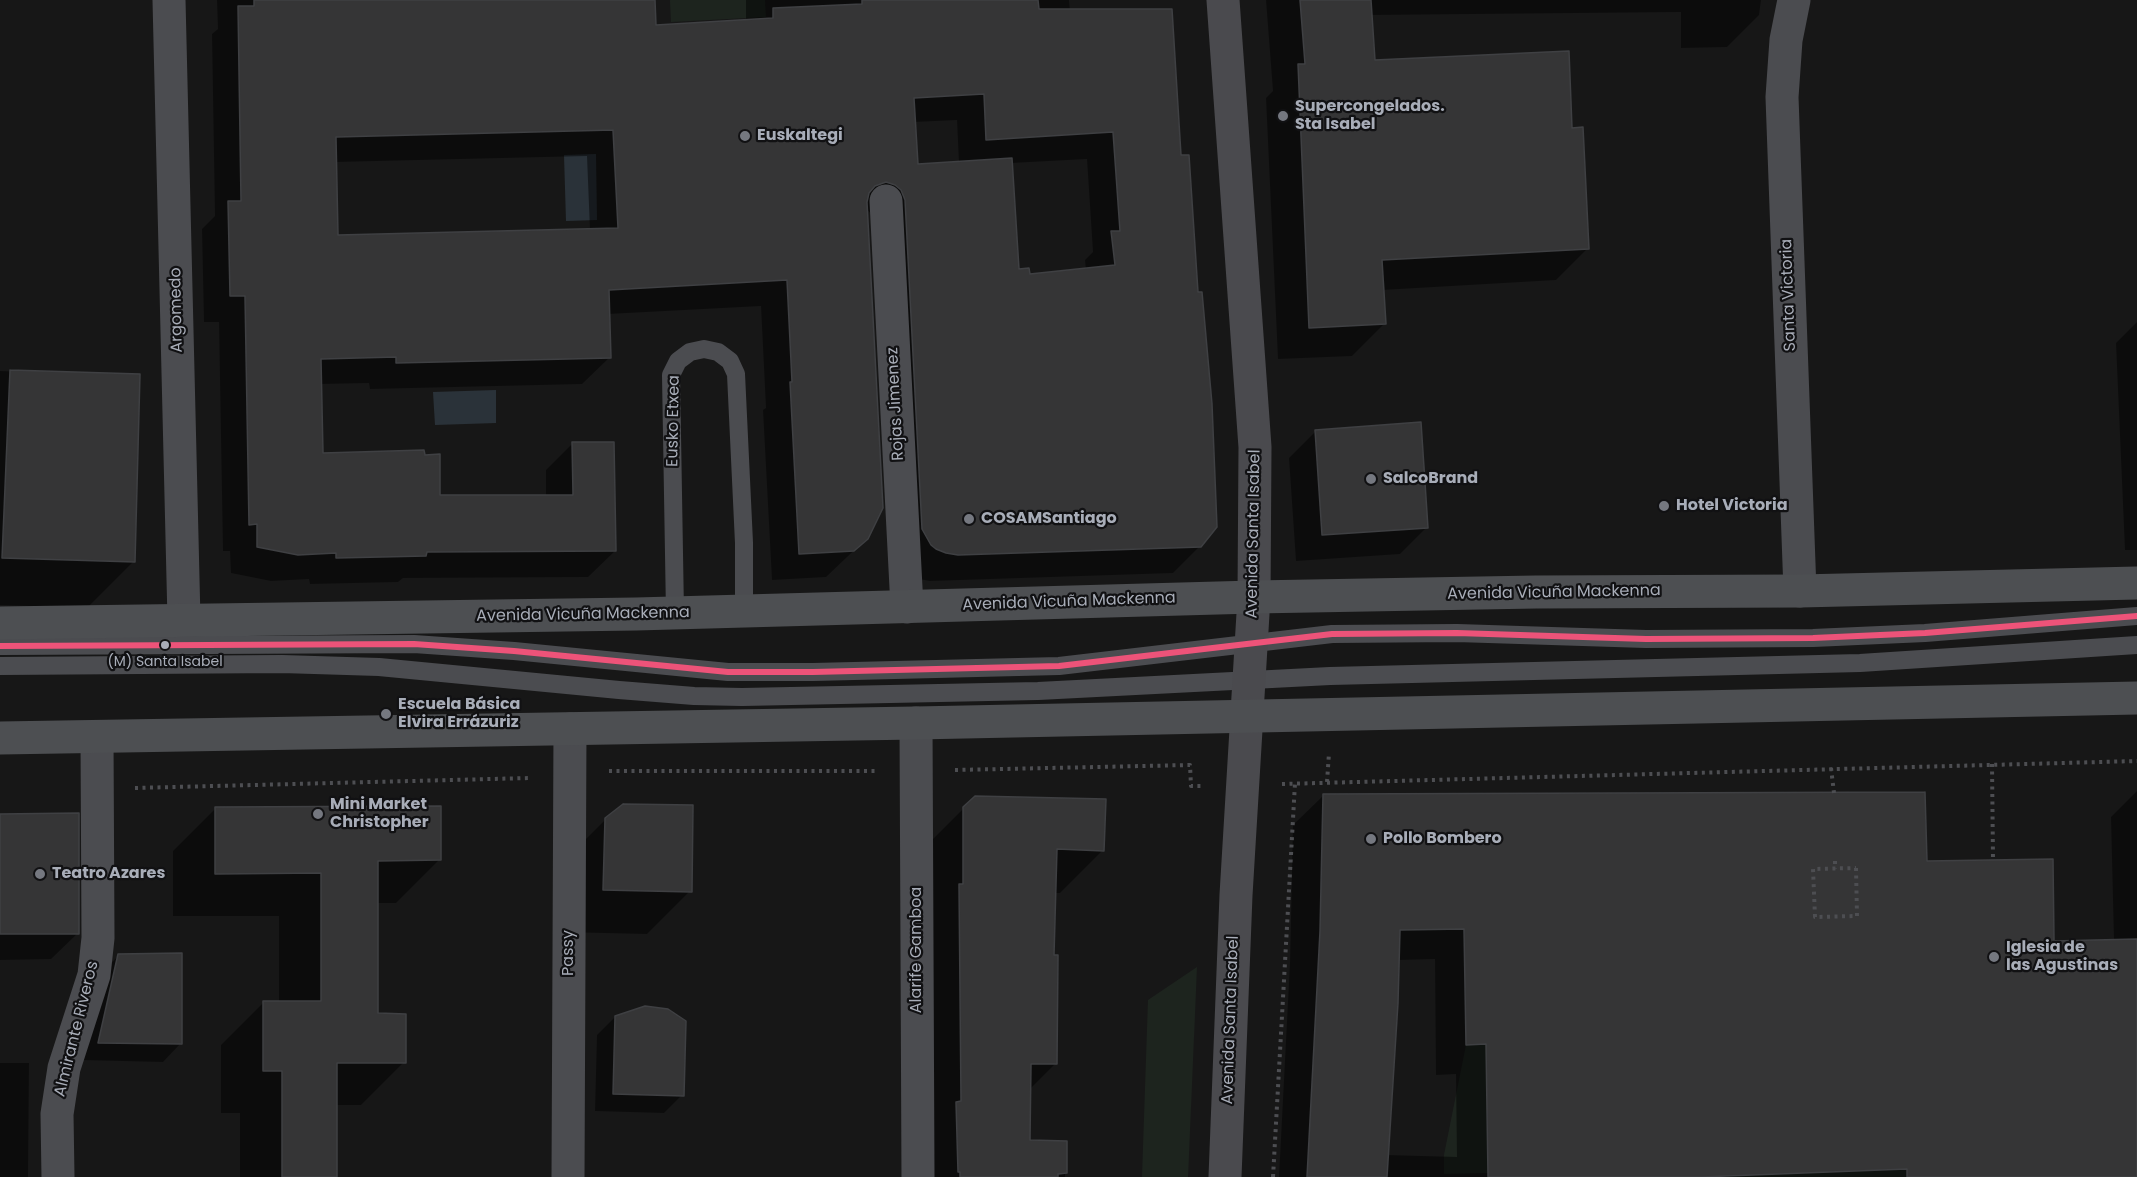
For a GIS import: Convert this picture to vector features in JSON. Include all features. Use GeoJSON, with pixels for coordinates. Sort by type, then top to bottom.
{"type":"FeatureCollection","features":[{"type":"Feature","properties":{"kind":"main road","name":"Avenida Santa Isabel"},"geometry":{"type":"LineString","coordinates":[[1223,0],[1255,447],[1254,597],[1236,895],[1225,1177]]}},
{"type":"Feature","properties":{"kind":"main road","name":"Avenida Vicuña Mackenna"},"geometry":{"type":"LineString","coordinates":[[0,623],[744,612],[1254,597],[1536,592],[1800,591],[2137,583]]}},
{"type":"Feature","properties":{"kind":"main road"},"geometry":{"type":"LineString","coordinates":[[0,738],[1247,717],[2137,698]]}},
{"type":"Feature","properties":{"kind":"street","name":"Argomedo"},"geometry":{"type":"LineString","coordinates":[[169,0],[184,620]]}},
{"type":"Feature","properties":{"kind":"street","name":"Santa Victoria"},"geometry":{"type":"LineString","coordinates":[[1794,0],[1786,40],[1782,97],[1800,591]]}},
{"type":"Feature","properties":{"kind":"street","name":"Rojas Jimenez"},"geometry":{"type":"LineString","coordinates":[[886,201],[907,607]]}},
{"type":"Feature","properties":{"kind":"street","name":"Alarife Gamboa"},"geometry":{"type":"LineString","coordinates":[[916,723],[918,1177]]}},
{"type":"Feature","properties":{"kind":"street","name":"Passy"},"geometry":{"type":"LineString","coordinates":[[568,1177],[570,729]]}},
{"type":"Feature","properties":{"kind":"street","name":"Almirante Riveros"},"geometry":{"type":"LineString","coordinates":[[58,1177],[57,1114],[64,1068],[94,975],[98,938],[98,738]]}},
{"type":"Feature","properties":{"kind":"lane","name":"Eusko Etxea"},"geometry":{"type":"LineString","coordinates":[[675,613],[671,375],[678,361],[690,352],[704,349],[718,352],[730,361],[736,374],[744,543],[744,612]]}},
{"type":"Feature","properties":{"kind":"lane"},"geometry":{"type":"LineString","coordinates":[[0,646],[414,644],[514,651],[728,672],[782,672],[1059,666],[1332,634],[1457,633],[1646,639],[1813,638],[1925,633],[2137,616]]}},
{"type":"Feature","properties":{"kind":"lane"},"geometry":{"type":"LineString","coordinates":[[0,666],[282,664],[379,667],[662,693],[742,697],[1038,691],[1250,680],[1860,663],[2137,645]]}},
{"type":"Feature","properties":{"kind":"path"},"geometry":{"type":"LineString","coordinates":[[954,770],[1190,765],[1191,786],[2137,761]]}},
{"type":"Feature","properties":{"kind":"path"},"geometry":{"type":"LineString","coordinates":[[1992,764],[1993,860]]}},
{"type":"Feature","properties":{"kind":"path"},"geometry":{"type":"LineString","coordinates":[[1831,768],[1834,793]]}},
{"type":"Feature","properties":{"kind":"path"},"geometry":{"type":"LineString","coordinates":[[607,771],[885,771]]}},
{"type":"Feature","properties":{"kind":"path"},"geometry":{"type":"LineString","coordinates":[[128,788],[529,777]]}},
{"type":"Feature","properties":{"kind":"path"},"geometry":{"type":"LineString","coordinates":[[1273,1177],[1295,783]]}},
{"type":"Feature","properties":{"kind":"path"},"geometry":{"type":"LineString","coordinates":[[1835,861],[1835,868]]}},
{"type":"Feature","properties":{"kind":"path"},"geometry":{"type":"LineString","coordinates":[[1835,868],[1856,868],[1857,916],[1815,917],[1813,869],[1835,868]]}},
{"type":"Feature","properties":{"kind":"shaded area"},"geometry":{"type":"Polygon","coordinates":[[[670,0],[765,0],[766,17],[671,22],[670,0]]]}},
{"type":"Feature","properties":{"kind":"shaded area"},"geometry":{"type":"Polygon","coordinates":[[[596,154],[597,220],[566,221],[564,155],[596,154]]]}},
{"type":"Feature","properties":{"kind":"shaded area"},"geometry":{"type":"Polygon","coordinates":[[[496,390],[496,423],[435,425],[433,392],[496,390]]]}},
{"type":"Feature","properties":{"kind":"shaded area"},"geometry":{"type":"Polygon","coordinates":[[[1197,967],[1188,1177],[1142,1177],[1148,1000],[1197,967]]]}},
{"type":"Feature","properties":{"kind":"shaded area"},"geometry":{"type":"Polygon","coordinates":[[[1486,1044],[1488,1173],[1444,1174],[1444,1155],[1466,1045],[1486,1044]]]}},
{"type":"Feature","properties":{"kind":"shaded area"},"geometry":{"type":"Polygon","coordinates":[[[1701,1167],[1907,1169],[1907,1177],[1701,1177],[1701,1167]]]}},
{"type":"Feature","properties":{"kind":"building"},"geometry":{"type":"Polygon","coordinates":[[[254,0],[655,0],[656,25],[773,18],[773,8],[862,4],[862,0],[1038,0],[1039,9],[1172,9],[1181,155],[1189,155],[1198,292],[1202,292],[1212,404],[1217,527],[1201,547],[958,555],[946,553],[931,545],[922,529],[905,200],[901,190],[886,182],[875,186],[869,193],[867,202],[883,508],[868,539],[854,551],[799,554],[787,280],[609,290],[611,358],[396,363],[396,357],[321,359],[323,453],[424,450],[425,455],[440,454],[440,495],[573,495],[572,442],[614,442],[616,551],[427,552],[426,556],[336,558],[336,553],[298,555],[257,547],[257,524],[249,525],[245,296],[230,296],[228,201],[241,201],[238,6],[254,6],[254,0]],[[984,94],[914,98],[918,164],[1012,158],[1019,269],[1029,268],[1030,274],[1115,265],[1111,231],[1120,231],[1113,132],[986,140],[984,94]],[[613,130],[336,137],[338,235],[618,228],[613,130]]]}},
{"type":"Feature","properties":{"kind":"building"},"geometry":{"type":"Polygon","coordinates":[[[1300,0],[1371,0],[1375,60],[1569,51],[1572,128],[1583,127],[1589,249],[1382,260],[1386,324],[1309,328],[1298,64],[1305,64],[1300,0]]]}},
{"type":"Feature","properties":{"kind":"building"},"geometry":{"type":"Polygon","coordinates":[[[10,370],[140,374],[135,562],[2,558],[10,370]]]}},
{"type":"Feature","properties":{"kind":"building","name":"SalcoBrand"},"geometry":{"type":"Polygon","coordinates":[[[1421,422],[1428,528],[1322,535],[1315,430],[1421,422]]]}},
{"type":"Feature","properties":{"kind":"building"},"geometry":{"type":"Polygon","coordinates":[[[1925,792],[1927,861],[2053,859],[2054,941],[2137,939],[2137,1177],[1907,1177],[1907,1169],[1701,1177],[1488,1177],[1486,1044],[1466,1045],[1464,929],[1400,930],[1398,1003],[1387,1177],[1307,1177],[1320,931],[1323,794],[1925,792]]]}},
{"type":"Feature","properties":{"kind":"building"},"geometry":{"type":"Polygon","coordinates":[[[975,796],[1106,799],[1104,851],[1057,849],[1054,955],[1058,955],[1057,1064],[1031,1064],[1030,1140],[1067,1141],[1067,1173],[1058,1174],[1058,1177],[960,1177],[960,1172],[958,1172],[956,1102],[961,1101],[959,884],[963,884],[963,807],[975,796]]]}},
{"type":"Feature","properties":{"kind":"building"},"geometry":{"type":"Polygon","coordinates":[[[623,804],[693,805],[692,892],[603,890],[605,818],[623,804]]]}},
{"type":"Feature","properties":{"kind":"building"},"geometry":{"type":"Polygon","coordinates":[[[441,806],[441,860],[378,861],[378,1013],[406,1014],[406,1063],[337,1063],[337,1177],[282,1177],[282,1071],[263,1071],[263,1001],[321,1001],[321,873],[215,874],[215,807],[441,806]]]}},
{"type":"Feature","properties":{"kind":"building","name":"Teatro Azares"},"geometry":{"type":"Polygon","coordinates":[[[79,813],[79,934],[0,934],[0,814],[79,813]]]}},
{"type":"Feature","properties":{"kind":"building"},"geometry":{"type":"Polygon","coordinates":[[[182,953],[182,1044],[98,1043],[118,954],[182,953]]]}},
{"type":"Feature","properties":{"kind":"building"},"geometry":{"type":"Polygon","coordinates":[[[645,1006],[668,1009],[686,1021],[684,1096],[613,1094],[615,1016],[645,1006]]]}},
{"type":"Feature","properties":{"kind":"transit line"},"geometry":{"type":"LineString","coordinates":[[0,646],[414,644],[514,651],[728,672],[813,672],[1059,666],[1332,634],[1457,633],[1646,639],[1813,638],[1925,633],[2137,616]]}},
{"type":"Feature","properties":{"kind":"place","name":"Supercongelados. Sta Isabel"},"geometry":{"type":"Point","coordinates":[1283,116]}},
{"type":"Feature","properties":{"kind":"place","name":"Euskaltegi"},"geometry":{"type":"Point","coordinates":[745,136]}},
{"type":"Feature","properties":{"kind":"place","name":"SalcoBrand"},"geometry":{"type":"Point","coordinates":[1371,479]}},
{"type":"Feature","properties":{"kind":"place","name":"Hotel Victoria"},"geometry":{"type":"Point","coordinates":[1664,506]}},
{"type":"Feature","properties":{"kind":"place","name":"COSAMSantiago"},"geometry":{"type":"Point","coordinates":[969,519]}},
{"type":"Feature","properties":{"kind":"place","name":"(M) Santa Isabel"},"geometry":{"type":"Point","coordinates":[165,645]}},
{"type":"Feature","properties":{"kind":"place","name":"Escuela Básica Elvira Errázuriz"},"geometry":{"type":"Point","coordinates":[386,714]}},
{"type":"Feature","properties":{"kind":"place","name":"Mini Market Christopher"},"geometry":{"type":"Point","coordinates":[318,814]}},
{"type":"Feature","properties":{"kind":"place","name":"Pollo Bombero"},"geometry":{"type":"Point","coordinates":[1371,839]}},
{"type":"Feature","properties":{"kind":"place","name":"Teatro Azares"},"geometry":{"type":"Point","coordinates":[40,874]}},
{"type":"Feature","properties":{"kind":"place","name":"Iglesia de las Agustinas"},"geometry":{"type":"Point","coordinates":[1994,957]}}]}
